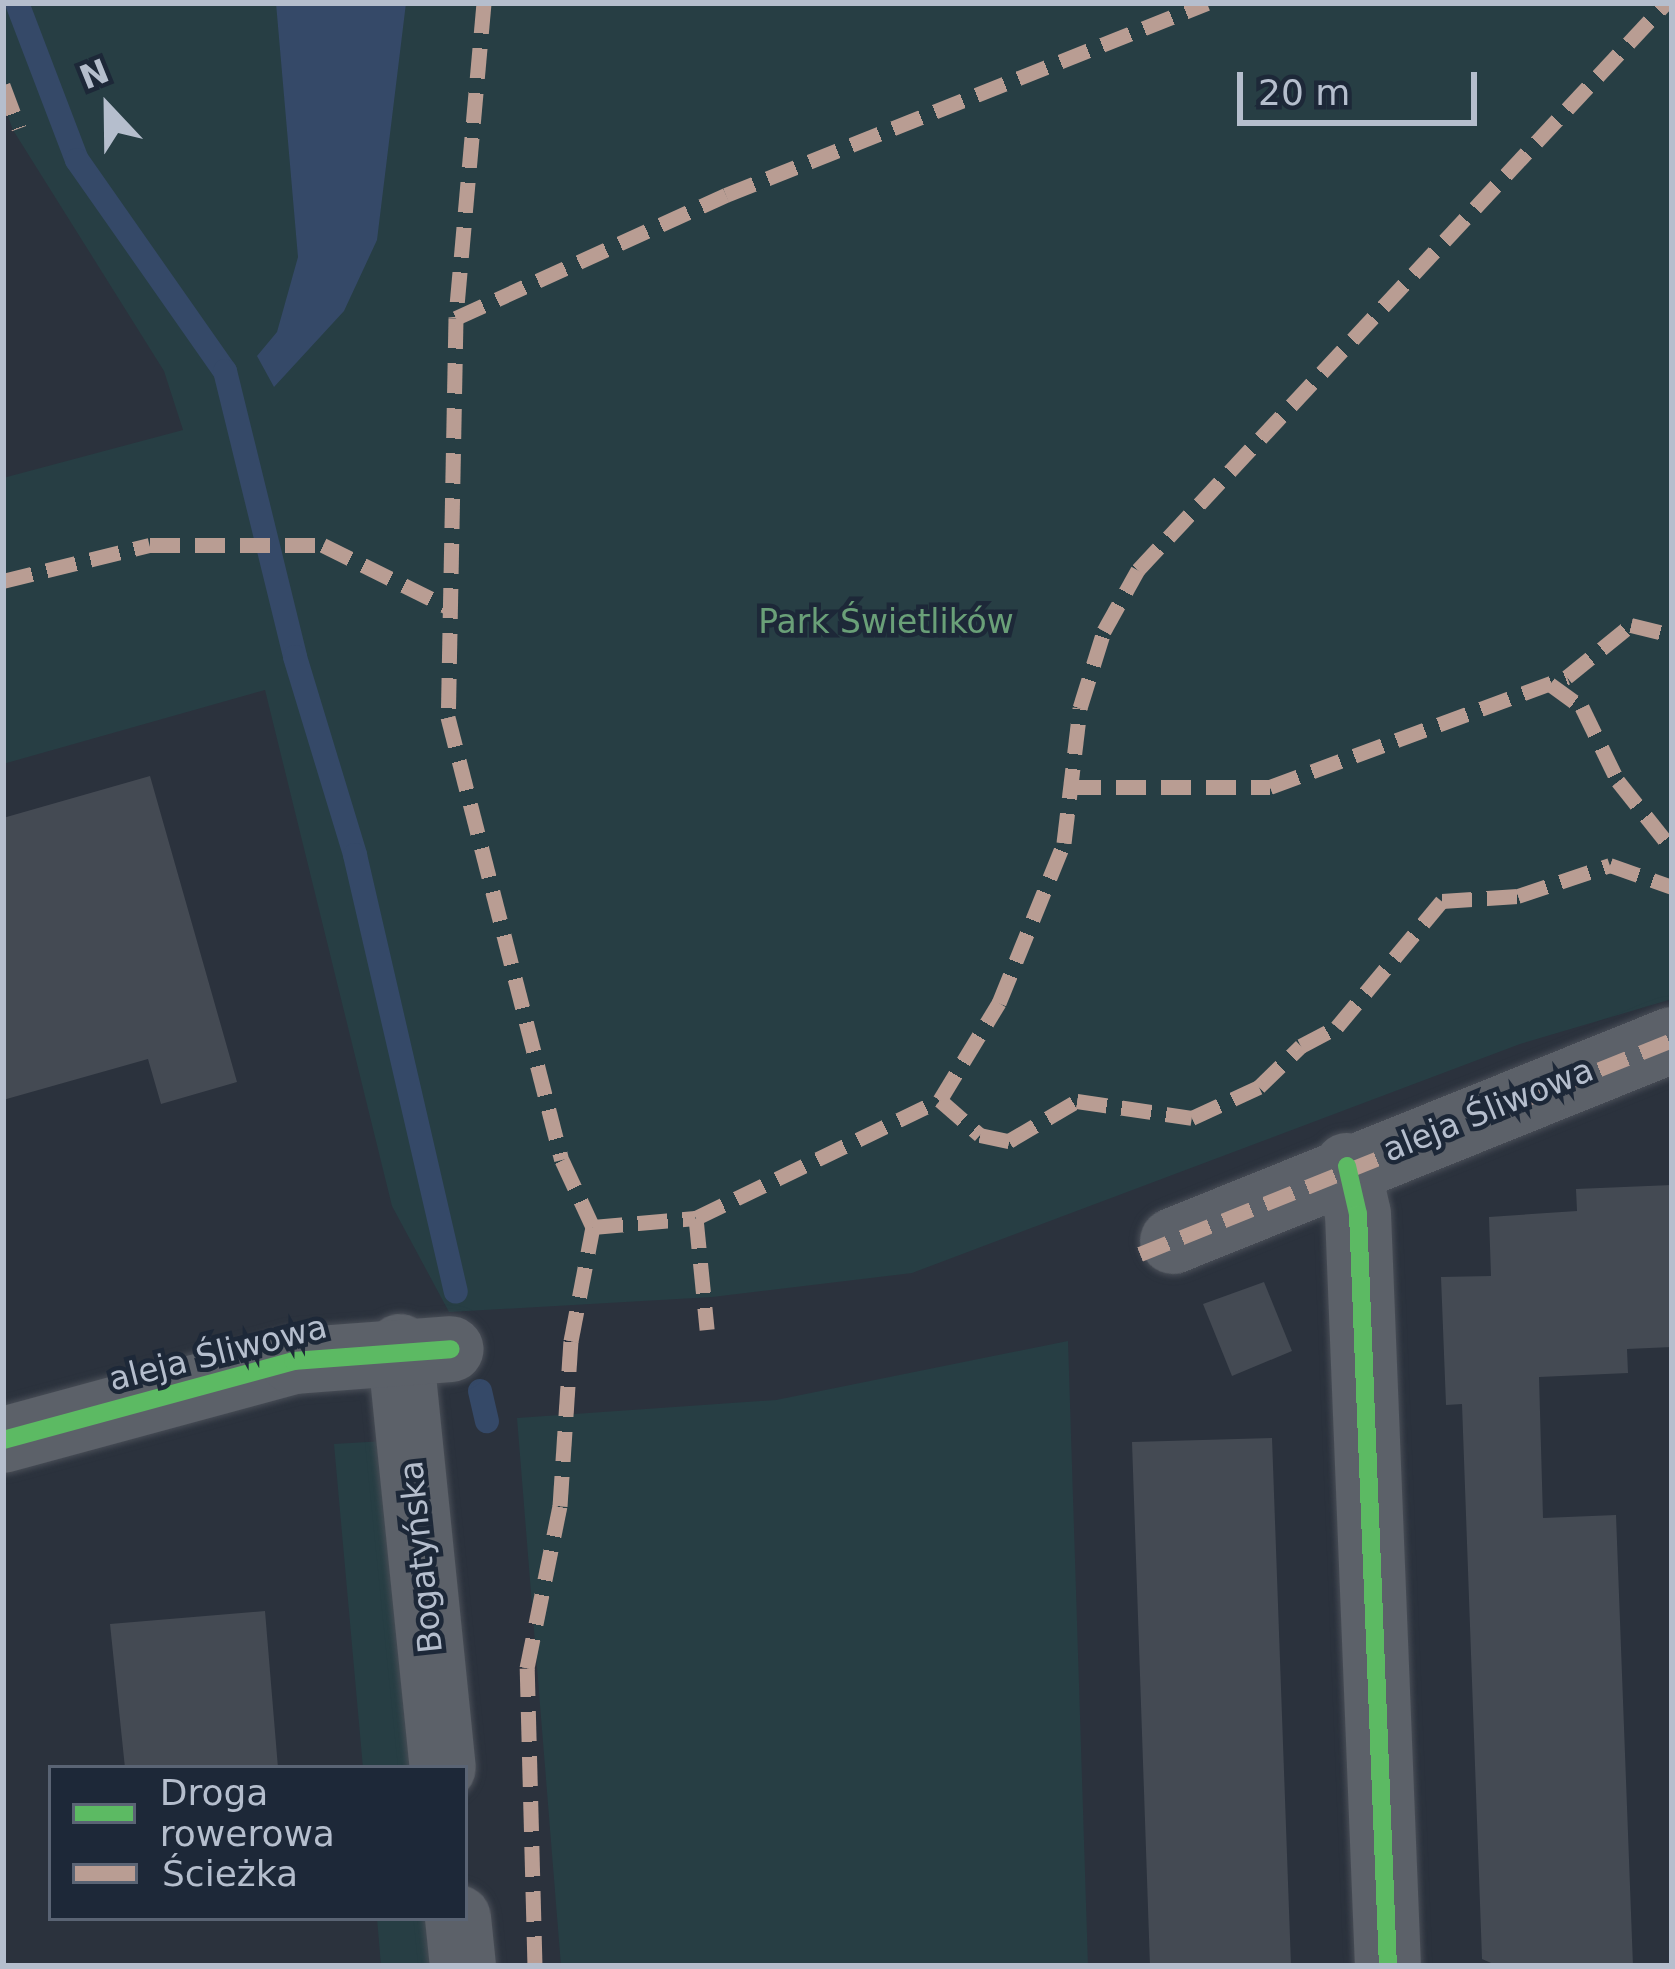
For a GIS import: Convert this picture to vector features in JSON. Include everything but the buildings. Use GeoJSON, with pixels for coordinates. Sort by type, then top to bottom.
{"type":"FeatureCollection","features":[{"type":"Feature","properties":{"kind":"street","name":"aleja Śliwowa"},"geometry":{"type":"LineString","coordinates":[[1173,1241],[1347,1166],[1672,1040]]}},
{"type":"Feature","properties":{"kind":"street"},"geometry":{"type":"LineString","coordinates":[[1347,1166],[1358,1214],[1388,1966]]}},
{"type":"Feature","properties":{"kind":"street","name":"aleja Śliwowa"},"geometry":{"type":"LineString","coordinates":[[3,1440],[293,1361],[425,1348]]}},
{"type":"Feature","properties":{"kind":"street","name":"Bogatyńska"},"geometry":{"type":"LineString","coordinates":[[425,1348],[443,1765]]}},
{"type":"Feature","properties":{"kind":"street"},"geometry":{"type":"LineString","coordinates":[[458,1921],[464,1966]]}},
{"type":"Feature","properties":{"kind":"green space","name":"Park Świetlików"},"geometry":{"type":"Polygon","coordinates":[[[3,3],[1672,3],[1672,999],[1520,1044],[912,1273],[712,1297],[449,1312],[392,1206],[265,690],[3,764],[3,478],[183,430],[164,371],[13,130],[3,103],[3,3]]]}},
{"type":"Feature","properties":{"kind":"green space"},"geometry":{"type":"Polygon","coordinates":[[[1068,1341],[1088,1966],[561,1966],[517,1418],[776,1400],[1068,1341]]]}},
{"type":"Feature","properties":{"kind":"green space"},"geometry":{"type":"Polygon","coordinates":[[[385,1441],[414,1765],[363,1765],[334,1444],[385,1441]]]}},
{"type":"Feature","properties":{"kind":"green space"},"geometry":{"type":"Polygon","coordinates":[[[377,1921],[428,1921],[432,1966],[381,1966],[377,1921]]]}},
{"type":"Feature","properties":{"kind":"water"},"geometry":{"type":"Polygon","coordinates":[[[276,3],[406,3],[377,240],[344,311],[274,387],[257,356],[277,332],[298,257],[276,3]]]}},
{"type":"Feature","properties":{"kind":"waterway"},"geometry":{"type":"LineString","coordinates":[[17,3],[77,160],[225,371],[295,657],[355,855],[456,1291]]}},
{"type":"Feature","properties":{"kind":"waterway"},"geometry":{"type":"LineString","coordinates":[[480,1391],[487,1421]]}},
{"type":"Feature","properties":{"kind":"marked path"},"geometry":{"type":"LineString","coordinates":[[484,3],[456,318],[448,717],[562,1160],[593,1227]]}},
{"type":"Feature","properties":{"kind":"marked path"},"geometry":{"type":"LineString","coordinates":[[456,318],[726,195],[1207,3]]}},
{"type":"Feature","properties":{"kind":"marked path"},"geometry":{"type":"LineString","coordinates":[[535,1966],[527,1668],[560,1506],[571,1341],[593,1227],[696,1218],[940,1100],[999,1003],[1064,843],[1080,708],[1104,631],[1138,570],[1666,3]]}},
{"type":"Feature","properties":{"kind":"marked path"},"geometry":{"type":"LineString","coordinates":[[3,85],[19,128]]}},
{"type":"Feature","properties":{"kind":"marked path"},"geometry":{"type":"LineString","coordinates":[[3,581],[150,545],[323,545],[448,607]]}},
{"type":"Feature","properties":{"kind":"marked path"},"geometry":{"type":"LineString","coordinates":[[1071,787],[1270,787],[1567,677],[1631,625],[1672,635]]}},
{"type":"Feature","properties":{"kind":"marked path"},"geometry":{"type":"LineString","coordinates":[[1550,684],[1582,707],[1618,781],[1672,849]]}},
{"type":"Feature","properties":{"kind":"marked path"},"geometry":{"type":"LineString","coordinates":[[940,1100],[980,1135],[1009,1141],[1077,1101],[1192,1118],[1259,1087],[1301,1046],[1337,1027],[1442,901],[1518,896],[1610,865],[1672,887]]}},
{"type":"Feature","properties":{"kind":"marked path"},"geometry":{"type":"LineString","coordinates":[[1140,1254],[1672,1040]]}},
{"type":"Feature","properties":{"kind":"marked path"},"geometry":{"type":"LineString","coordinates":[[696,1218],[707,1329]]}},
{"type":"Feature","properties":{"kind":"cycle path"},"geometry":{"type":"LineString","coordinates":[[1347,1166],[1358,1214],[1388,1966]]}},
{"type":"Feature","properties":{"kind":"cycle path"},"geometry":{"type":"LineString","coordinates":[[3,1440],[293,1361],[451,1349]]}}]}
